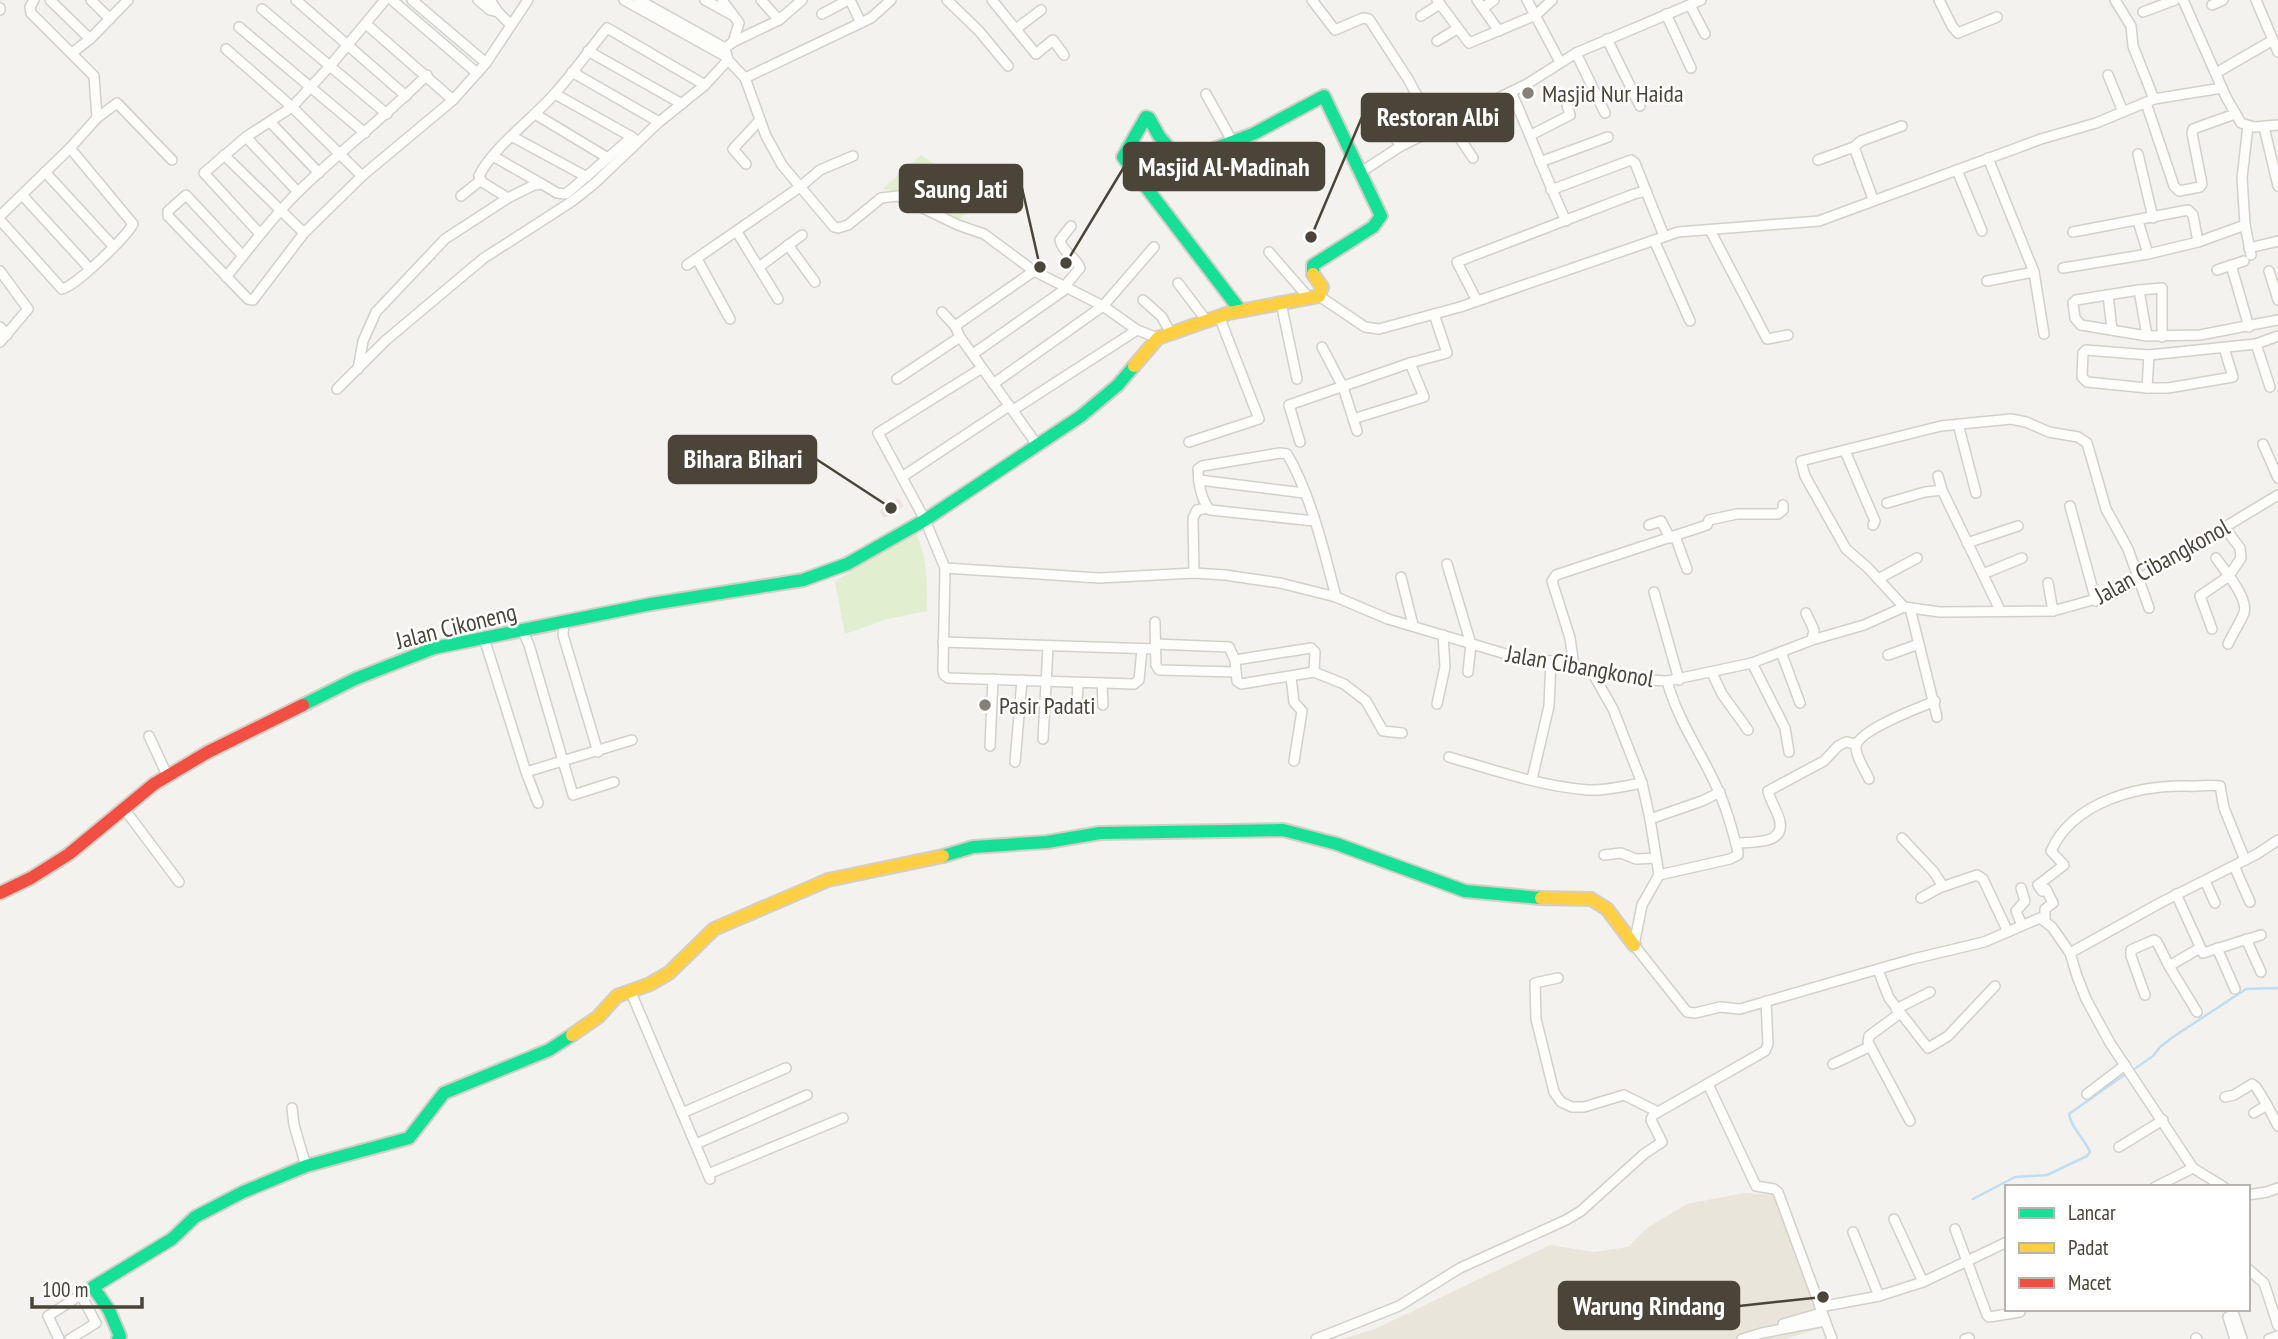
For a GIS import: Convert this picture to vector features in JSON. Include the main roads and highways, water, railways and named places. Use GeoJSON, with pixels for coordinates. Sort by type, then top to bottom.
{"type":"FeatureCollection","features":[{"type":"Feature","properties":{"kind":"waterway"},"geometry":{"type":"LineString","coordinates":[[2133,1070],[2173,1037],[2246,989],[2278,988]]}},
{"type":"Feature","properties":{"kind":"waterway"},"geometry":{"type":"LineString","coordinates":[[1973,1199],[2015,1177],[2047,1175],[2087,1156],[2090,1152],[2072,1124],[2069,1114],[2127,1073]]}},
{"type":"Feature","properties":{"kind":"place","name":"Masjid Nur Haida"},"geometry":{"type":"Point","coordinates":[1528,93]}},
{"type":"Feature","properties":{"kind":"place","name":"Restoran Albi"},"geometry":{"type":"Point","coordinates":[1311,237]}},
{"type":"Feature","properties":{"kind":"place","name":"Masjid Al-Madinah"},"geometry":{"type":"Point","coordinates":[1066,263]}},
{"type":"Feature","properties":{"kind":"place","name":"Saung Jati"},"geometry":{"type":"Point","coordinates":[1040,267]}},
{"type":"Feature","properties":{"kind":"place","name":"Bihara Bihari"},"geometry":{"type":"Point","coordinates":[891,508]}},
{"type":"Feature","properties":{"kind":"place","name":"Pasir Padati"},"geometry":{"type":"Point","coordinates":[985,705]}},
{"type":"Feature","properties":{"kind":"place","name":"Warung Rindang"},"geometry":{"type":"Point","coordinates":[1823,1297]}}]}
